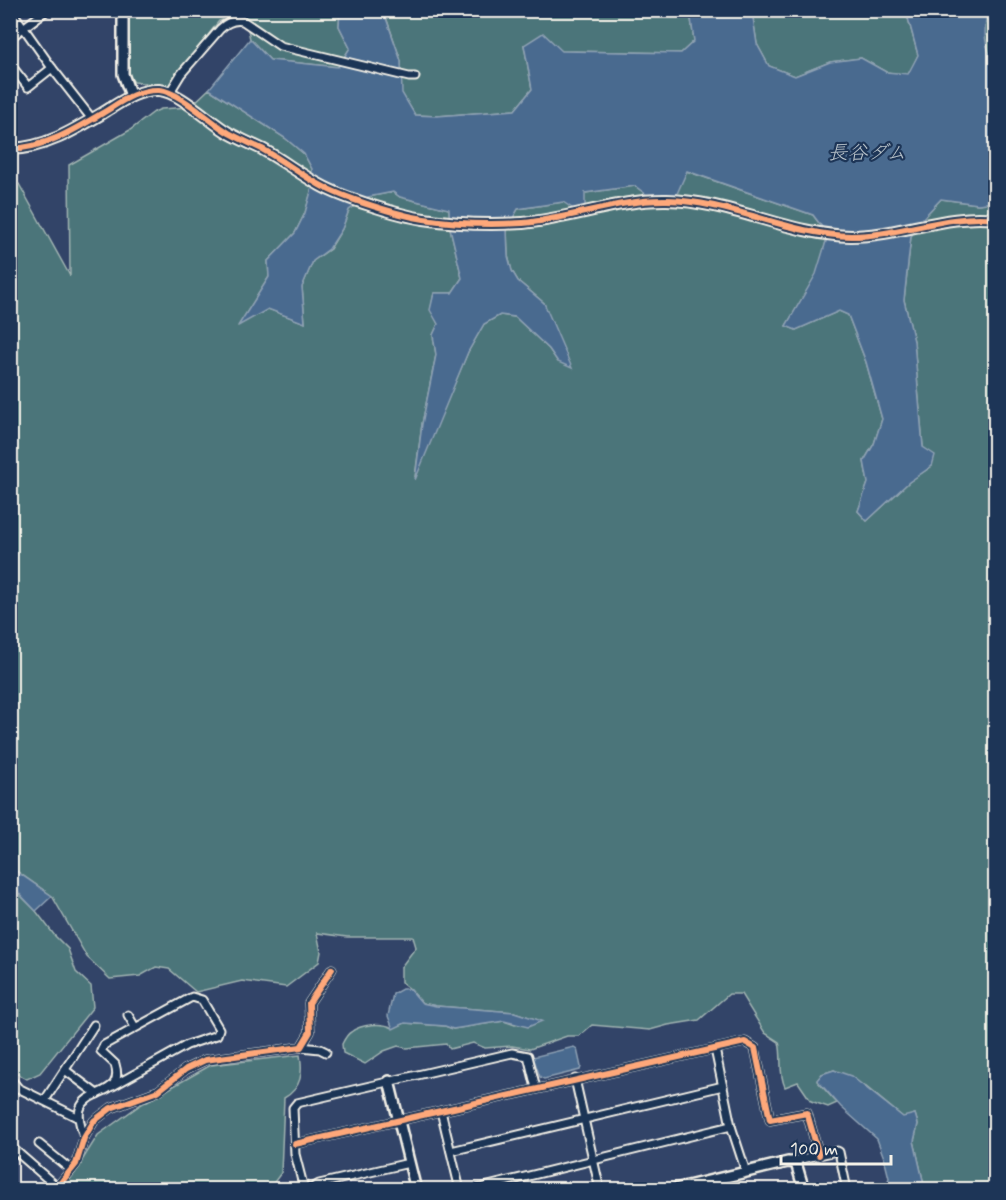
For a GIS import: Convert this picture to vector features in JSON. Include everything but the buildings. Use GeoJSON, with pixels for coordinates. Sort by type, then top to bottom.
{"type":"FeatureCollection","features":[{"type":"Feature","properties":{"kind":"street"},"geometry":{"type":"LineString","coordinates":[[11,10],[92,119]]}},
{"type":"Feature","properties":{"kind":"street"},"geometry":{"type":"LineString","coordinates":[[10,38],[47,10]]}},
{"type":"Feature","properties":{"kind":"street"},"geometry":{"type":"LineString","coordinates":[[123,10],[123,74],[131,96]]}},
{"type":"Feature","properties":{"kind":"street"},"geometry":{"type":"LineString","coordinates":[[170,92],[181,74],[220,29],[238,20],[280,46],[412,77]]}},
{"type":"Feature","properties":{"kind":"street"},"geometry":{"type":"LineString","coordinates":[[10,64],[28,87],[52,68]]}},
{"type":"Feature","properties":{"kind":"street"},"geometry":{"type":"LineString","coordinates":[[10,148],[49,142],[131,96],[160,90],[170,92],[229,133],[292,167],[321,186],[422,219],[463,223],[524,222],[637,201],[664,200],[692,201],[718,206],[808,232],[851,236],[887,234],[980,217],[996,219]]}},
{"type":"Feature","properties":{"kind":"street"},"geometry":{"type":"LineString","coordinates":[[301,1047],[310,1032],[309,1003],[332,969]]}},
{"type":"Feature","properties":{"kind":"street"},"geometry":{"type":"LineString","coordinates":[[84,1138],[79,1118],[84,1103],[187,1046],[217,1035],[219,1029],[202,1000],[192,997],[104,1045],[103,1054],[111,1059],[116,1069],[116,1080],[113,1086]]}},
{"type":"Feature","properties":{"kind":"street"},"geometry":{"type":"LineString","coordinates":[[128,1015],[135,1027]]}},
{"type":"Feature","properties":{"kind":"street"},"geometry":{"type":"LineString","coordinates":[[45,1100],[94,1025]]}},
{"type":"Feature","properties":{"kind":"street"},"geometry":{"type":"LineString","coordinates":[[295,1144],[745,1042],[755,1048],[770,1120],[807,1113],[819,1155]]}},
{"type":"Feature","properties":{"kind":"street"},"geometry":{"type":"LineString","coordinates":[[10,1146],[56,1188],[76,1164],[84,1138],[94,1120],[111,1108],[158,1091],[186,1069],[205,1060],[301,1047],[320,1048],[326,1052]]}},
{"type":"Feature","properties":{"kind":"street"},"geometry":{"type":"LineString","coordinates":[[715,1049],[731,1126],[746,1172]]}},
{"type":"Feature","properties":{"kind":"street"},"geometry":{"type":"LineString","coordinates":[[409,1163],[318,1184],[310,1189],[303,1185],[295,1154],[293,1107],[297,1103],[512,1053],[528,1056],[536,1088]]}},
{"type":"Feature","properties":{"kind":"street"},"geometry":{"type":"LineString","coordinates":[[64,1070],[97,1094]]}},
{"type":"Feature","properties":{"kind":"street"},"geometry":{"type":"LineString","coordinates":[[10,1078],[18,1089],[79,1118]]}},
{"type":"Feature","properties":{"kind":"street"},"geometry":{"type":"LineString","coordinates":[[575,1079],[600,1190]]}},
{"type":"Feature","properties":{"kind":"street"},"geometry":{"type":"LineString","coordinates":[[389,1081],[416,1190]]}},
{"type":"Feature","properties":{"kind":"street"},"geometry":{"type":"LineString","coordinates":[[451,1151],[723,1086]]}},
{"type":"Feature","properties":{"kind":"street"},"geometry":{"type":"LineString","coordinates":[[441,1111],[460,1190]]}},
{"type":"Feature","properties":{"kind":"street"},"geometry":{"type":"LineString","coordinates":[[472,1190],[731,1126]]}},
{"type":"Feature","properties":{"kind":"street"},"geometry":{"type":"LineString","coordinates":[[39,1144],[71,1170]]}},
{"type":"Feature","properties":{"kind":"street"},"geometry":{"type":"LineString","coordinates":[[671,1190],[839,1152],[847,1190]]}},
{"type":"Feature","properties":{"kind":"street"},"geometry":{"type":"LineString","coordinates":[[788,1162],[796,1163],[804,1190]]}},
{"type":"Feature","properties":{"kind":"street"},"geometry":{"type":"LineString","coordinates":[[717,1179],[720,1190]]}},
{"type":"Feature","properties":{"kind":"green space"},"geometry":{"type":"Polygon","coordinates":[[[127,11],[340,11],[339,26],[350,48],[338,67],[270,60],[250,39],[247,25],[242,18],[235,16],[219,21],[169,86],[134,82],[126,73],[127,11]]]}},
{"type":"Feature","properties":{"kind":"green space"},"geometry":{"type":"Polygon","coordinates":[[[385,11],[690,11],[694,41],[681,53],[562,51],[524,45],[532,89],[515,110],[437,116],[415,115],[401,93],[401,61],[385,11]]]}},
{"type":"Feature","properties":{"kind":"green space"},"geometry":{"type":"Polygon","coordinates":[[[752,11],[902,11],[908,18],[918,55],[909,75],[886,72],[861,58],[830,62],[795,76],[769,66],[757,44],[752,11]]]}},
{"type":"Feature","properties":{"kind":"green space"},"geometry":{"type":"Polygon","coordinates":[[[987,11],[995,11],[995,65],[988,52],[985,39],[987,11]]]}},
{"type":"Feature","properties":{"kind":"green space"},"geometry":{"type":"Polygon","coordinates":[[[209,89],[285,138],[304,154],[312,169],[312,188],[305,213],[295,233],[268,261],[269,277],[239,325],[268,309],[305,323],[302,287],[313,261],[330,249],[342,229],[349,210],[368,197],[393,192],[400,197],[449,209],[450,228],[462,278],[452,293],[434,293],[431,309],[438,324],[433,335],[436,355],[422,424],[415,477],[468,352],[484,324],[500,315],[515,317],[549,349],[558,362],[544,303],[518,281],[512,271],[508,256],[507,229],[518,209],[563,202],[585,193],[635,186],[651,198],[686,171],[813,215],[828,235],[817,274],[786,326],[796,330],[839,311],[848,315],[866,362],[882,419],[874,444],[864,461],[868,483],[858,511],[867,521],[909,482],[932,466],[923,447],[914,341],[904,300],[911,236],[923,218],[941,199],[978,204],[995,202],[995,1189],[925,1189],[914,1141],[918,1124],[915,1114],[904,1118],[866,1087],[834,1070],[822,1074],[817,1081],[837,1103],[828,1107],[811,1101],[798,1082],[785,1087],[779,1042],[765,1033],[741,994],[729,994],[699,1020],[650,1030],[592,1025],[579,1036],[567,1036],[530,1049],[512,1046],[485,1048],[473,1043],[450,1049],[446,1044],[407,1048],[398,1046],[384,1051],[365,1064],[343,1053],[342,1044],[355,1029],[366,1026],[383,1025],[393,1028],[405,1023],[445,1026],[453,1029],[504,1021],[515,1025],[541,1021],[514,1012],[422,1003],[401,982],[401,967],[416,947],[413,937],[347,937],[317,933],[321,952],[319,962],[286,987],[242,981],[196,992],[169,969],[156,967],[140,976],[110,979],[87,957],[52,896],[11,867],[10,185],[19,184],[70,276],[69,165],[130,130],[154,112],[161,109],[190,107],[209,89]]]}},
{"type":"Feature","properties":{"kind":"green space"},"geometry":{"type":"Polygon","coordinates":[[[10,885],[36,911],[68,949],[76,972],[91,986],[93,1007],[40,1073],[27,1079],[11,1070],[10,885]]]}},
{"type":"Feature","properties":{"kind":"green space"},"geometry":{"type":"Polygon","coordinates":[[[300,1055],[300,1079],[295,1089],[284,1098],[281,1173],[269,1189],[64,1189],[98,1135],[140,1105],[211,1065],[300,1055]]]}},
{"type":"Feature","properties":{"kind":"water","name":"長谷ダム"},"geometry":{"type":"Polygon","coordinates":[[[340,11],[385,11],[401,61],[402,93],[415,115],[437,116],[515,110],[532,89],[524,45],[543,33],[562,51],[681,53],[694,41],[690,11],[752,11],[757,44],[769,66],[795,76],[830,62],[861,58],[886,72],[908,74],[918,55],[908,18],[902,11],[987,11],[986,39],[996,65],[995,202],[978,204],[941,199],[923,218],[911,236],[904,300],[914,341],[923,447],[935,455],[932,466],[909,482],[867,521],[858,511],[868,483],[864,461],[874,444],[882,419],[866,362],[848,315],[839,311],[796,330],[786,326],[816,274],[828,235],[813,215],[687,171],[676,196],[651,198],[635,186],[585,193],[585,207],[575,210],[563,202],[518,209],[507,229],[508,256],[512,271],[518,281],[544,303],[572,368],[558,362],[549,349],[515,317],[500,315],[484,324],[468,352],[415,480],[422,424],[436,355],[433,335],[438,324],[430,310],[434,293],[452,293],[462,278],[450,228],[449,209],[400,197],[393,192],[368,197],[349,210],[342,229],[329,249],[313,261],[302,287],[305,323],[268,309],[238,326],[269,277],[268,261],[295,233],[305,213],[312,188],[312,169],[304,154],[285,138],[209,89],[250,39],[270,60],[338,67],[350,48],[339,26],[340,11]]]}},
{"type":"Feature","properties":{"kind":"water"},"geometry":{"type":"Polygon","coordinates":[[[10,867],[52,896],[36,911],[11,885],[10,867]]]}},
{"type":"Feature","properties":{"kind":"water"},"geometry":{"type":"Polygon","coordinates":[[[402,989],[410,989],[422,1003],[514,1012],[542,1021],[528,1027],[504,1021],[453,1029],[445,1026],[405,1023],[393,1029],[388,1016],[393,994],[402,989]]]}},
{"type":"Feature","properties":{"kind":"water"},"geometry":{"type":"Polygon","coordinates":[[[574,1047],[577,1049],[580,1070],[544,1079],[540,1077],[533,1057],[574,1047]]]}},
{"type":"Feature","properties":{"kind":"water"},"geometry":{"type":"Polygon","coordinates":[[[834,1070],[851,1076],[903,1117],[915,1114],[918,1124],[914,1141],[925,1189],[885,1189],[889,1178],[877,1139],[841,1107],[817,1080],[822,1074],[834,1070]]]}},
{"type":"Feature","properties":{"kind":"cycle path"},"geometry":{"type":"LineString","coordinates":[[10,149],[48,141],[72,131],[131,96],[145,91],[159,90],[185,101],[229,133],[262,149],[330,190],[400,214],[424,219],[474,224],[523,223],[631,203],[667,200],[714,206],[805,230],[851,236],[960,219],[996,219]]}},
{"type":"Feature","properties":{"kind":"cycle path"},"geometry":{"type":"LineString","coordinates":[[55,1190],[76,1164],[84,1138],[94,1121],[111,1108],[158,1091],[186,1069],[205,1060],[301,1047],[310,1032],[309,1003],[332,969]]}},
{"type":"Feature","properties":{"kind":"cycle path"},"geometry":{"type":"LineString","coordinates":[[295,1144],[745,1042],[755,1048],[770,1120],[807,1113],[819,1155]]}}]}
